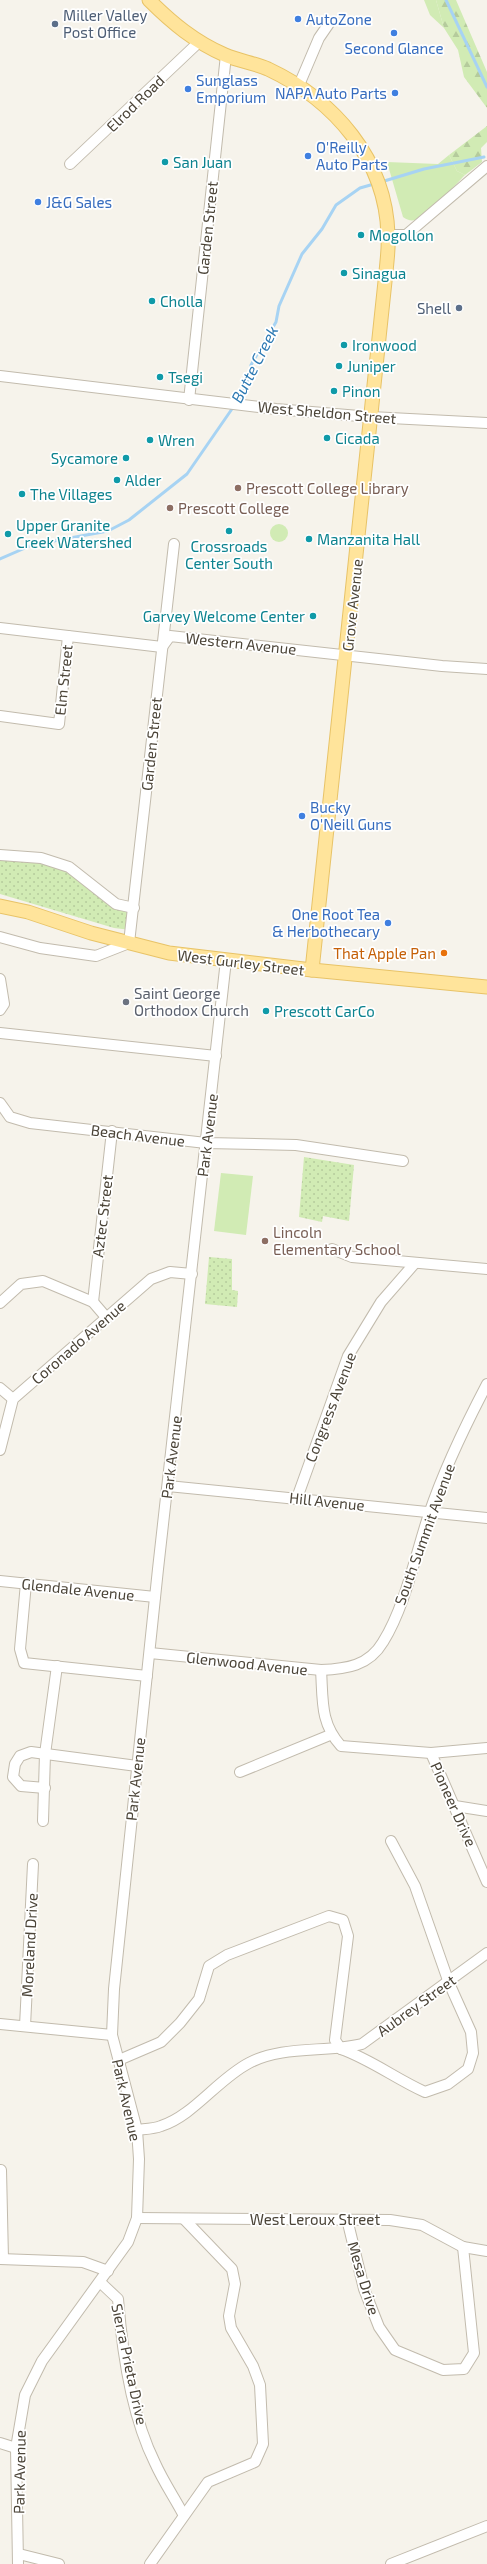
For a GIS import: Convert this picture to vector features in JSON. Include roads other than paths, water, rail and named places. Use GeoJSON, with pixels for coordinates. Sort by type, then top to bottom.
{"type":"FeatureCollection","features":[{"type":"Feature","properties":{"kind":"main road","name":"Grove Avenue"},"geometry":{"type":"LineString","coordinates":[[149,0],[173,25],[199,42],[226,55],[266,69],[299,85],[331,109],[355,136],[372,170],[383,198],[388,235],[371,418],[312,970]]}},
{"type":"Feature","properties":{"kind":"main road","name":"West Gurley Street"},"geometry":{"type":"LineString","coordinates":[[0,906],[168,953],[312,970],[487,987]]}},
{"type":"Feature","properties":{"kind":"street"},"geometry":{"type":"LineString","coordinates":[[299,85],[319,38],[330,22]]}},
{"type":"Feature","properties":{"kind":"street","name":"Elrod Road"},"geometry":{"type":"LineString","coordinates":[[70,164],[199,42]]}},
{"type":"Feature","properties":{"kind":"street","name":"Garden Street"},"geometry":{"type":"LineString","coordinates":[[189,400],[226,55]]}},
{"type":"Feature","properties":{"kind":"street"},"geometry":{"type":"LineString","coordinates":[[388,235],[406,235],[487,166]]}},
{"type":"Feature","properties":{"kind":"street","name":"West Sheldon Street"},"geometry":{"type":"LineString","coordinates":[[0,376],[257,407],[371,418],[487,423]]}},
{"type":"Feature","properties":{"kind":"street","name":"Garden Street"},"geometry":{"type":"LineString","coordinates":[[129,943],[174,544]]}},
{"type":"Feature","properties":{"kind":"street"},"geometry":{"type":"LineString","coordinates":[[0,628],[162,647]]}},
{"type":"Feature","properties":{"kind":"street","name":"Elm Street"},"geometry":{"type":"LineString","coordinates":[[0,716],[59,724],[68,636]]}},
{"type":"Feature","properties":{"kind":"street","name":"Western Avenue"},"geometry":{"type":"LineString","coordinates":[[162,647],[170,636],[487,669]]}},
{"type":"Feature","properties":{"kind":"street"},"geometry":{"type":"LineString","coordinates":[[0,855],[40,858],[69,867],[116,904],[134,908]]}},
{"type":"Feature","properties":{"kind":"street"},"geometry":{"type":"LineString","coordinates":[[0,937],[40,948],[96,956],[129,943]]}},
{"type":"Feature","properties":{"kind":"street","name":"Park Avenue"},"geometry":{"type":"LineString","coordinates":[[19,2559],[16,2448],[25,2395],[42,2361],[101,2283],[128,2242],[137,2218],[139,2159],[137,2130],[112,2035],[114,1989],[155,1597],[226,960]]}},
{"type":"Feature","properties":{"kind":"street"},"geometry":{"type":"LineString","coordinates":[[0,979],[4,1004],[0,1010]]}},
{"type":"Feature","properties":{"kind":"street"},"geometry":{"type":"LineString","coordinates":[[0,1033],[216,1056]]}},
{"type":"Feature","properties":{"kind":"street","name":"Beach Avenue"},"geometry":{"type":"LineString","coordinates":[[0,1103],[10,1117],[30,1123],[112,1131],[206,1143],[296,1144],[403,1161]]}},
{"type":"Feature","properties":{"kind":"street","name":"Aztec Street"},"geometry":{"type":"LineString","coordinates":[[93,1302],[112,1131]]}},
{"type":"Feature","properties":{"kind":"street"},"geometry":{"type":"LineString","coordinates":[[332,1249],[352,1257],[415,1264],[487,1269]]}},
{"type":"Feature","properties":{"kind":"street","name":"Congress Avenue"},"geometry":{"type":"LineString","coordinates":[[296,1498],[348,1356],[381,1302],[415,1264]]}},
{"type":"Feature","properties":{"kind":"street","name":"Coronado Avenue"},"geometry":{"type":"LineString","coordinates":[[13,1399],[106,1316],[151,1279],[170,1272],[192,1274]]}},
{"type":"Feature","properties":{"kind":"street"},"geometry":{"type":"LineString","coordinates":[[0,1303],[21,1284],[43,1281],[93,1302],[106,1316]]}},
{"type":"Feature","properties":{"kind":"street","name":"South Summit Avenue"},"geometry":{"type":"LineString","coordinates":[[345,1670],[365,1661],[383,1642],[402,1597],[429,1512],[463,1430],[487,1384]]}},
{"type":"Feature","properties":{"kind":"street"},"geometry":{"type":"LineString","coordinates":[[0,1388],[13,1399],[0,1450]]}},
{"type":"Feature","properties":{"kind":"street","name":"Hill Avenue"},"geometry":{"type":"LineString","coordinates":[[168,1486],[487,1518]]}},
{"type":"Feature","properties":{"kind":"street","name":"Glendale Avenue"},"geometry":{"type":"LineString","coordinates":[[0,1581],[155,1597]]}},
{"type":"Feature","properties":{"kind":"street"},"geometry":{"type":"LineString","coordinates":[[26,1583],[20,1649],[24,1663],[147,1676]]}},
{"type":"Feature","properties":{"kind":"street","name":"Glenwood Avenue"},"geometry":{"type":"LineString","coordinates":[[150,1653],[320,1670],[345,1670]]}},
{"type":"Feature","properties":{"kind":"street"},"geometry":{"type":"LineString","coordinates":[[43,1821],[45,1754],[57,1666]]}},
{"type":"Feature","properties":{"kind":"street"},"geometry":{"type":"LineString","coordinates":[[240,1772],[330,1735],[326,1725],[320,1670]]}},
{"type":"Feature","properties":{"kind":"street","name":"Pioneer Drive"},"geometry":{"type":"LineString","coordinates":[[330,1735],[341,1746],[431,1753],[487,1882]]}},
{"type":"Feature","properties":{"kind":"street"},"geometry":{"type":"LineString","coordinates":[[431,1753],[487,1748]]}},
{"type":"Feature","properties":{"kind":"street"},"geometry":{"type":"LineString","coordinates":[[45,1788],[21,1786],[13,1777],[15,1764],[20,1756],[31,1752],[137,1766]]}},
{"type":"Feature","properties":{"kind":"street"},"geometry":{"type":"LineString","coordinates":[[455,1806],[487,1811]]}},
{"type":"Feature","properties":{"kind":"street"},"geometry":{"type":"LineString","coordinates":[[119,2060],[161,2042],[180,2023],[199,1999],[209,1966],[226,1955],[329,1916],[343,1920],[348,1936],[334,2040],[341,2049],[356,2054],[401,2082],[424,2092],[448,2084],[468,2069],[473,2053],[471,2032],[449,1983],[415,1886],[391,1841]]}},
{"type":"Feature","properties":{"kind":"street","name":"Moreland Drive"},"geometry":{"type":"LineString","coordinates":[[25,2026],[33,1864]]}},
{"type":"Feature","properties":{"kind":"street","name":"Aubrey Street"},"geometry":{"type":"LineString","coordinates":[[137,2130],[160,2127],[179,2117],[214,2088],[250,2063],[279,2053],[341,2049],[362,2044],[449,1983],[487,1953]]}},
{"type":"Feature","properties":{"kind":"street"},"geometry":{"type":"LineString","coordinates":[[0,2024],[112,2035]]}},
{"type":"Feature","properties":{"kind":"street"},"geometry":{"type":"LineString","coordinates":[[1,2170],[2,2259],[83,2262],[108,2271]]}},
{"type":"Feature","properties":{"kind":"street","name":"West Leroux Street"},"geometry":{"type":"LineString","coordinates":[[137,2218],[390,2220],[422,2225],[463,2247],[487,2251]]}},
{"type":"Feature","properties":{"kind":"street"},"geometry":{"type":"LineString","coordinates":[[150,2564],[183,2514],[208,2482],[255,2462],[263,2444],[260,2386],[253,2366],[231,2328],[229,2316],[235,2284],[232,2269],[184,2219]]}},
{"type":"Feature","properties":{"kind":"street","name":"Mesa Drive"},"geometry":{"type":"LineString","coordinates":[[346,2219],[364,2289],[379,2327],[395,2350],[444,2370],[464,2368],[474,2353],[463,2247]]}},
{"type":"Feature","properties":{"kind":"street","name":"Sierra Prieta Drive"},"geometry":{"type":"LineString","coordinates":[[101,2283],[118,2299],[121,2338],[135,2407],[154,2462],[183,2514]]}},
{"type":"Feature","properties":{"kind":"street"},"geometry":{"type":"LineString","coordinates":[[0,2443],[16,2448]]}},
{"type":"Feature","properties":{"kind":"street"},"geometry":{"type":"LineString","coordinates":[[391,2564],[487,2526]]}},
{"type":"Feature","properties":{"kind":"street"},"geometry":{"type":"LineString","coordinates":[[19,2559],[59,2564]]}},
{"type":"Feature","properties":{"kind":"waterway"},"geometry":{"type":"LineString","coordinates":[[446,0],[487,87]]}},
{"type":"Feature","properties":{"kind":"waterway","name":"Butte Creek"},"geometry":{"type":"LineString","coordinates":[[381,182],[424,169],[484,157]]}},
{"type":"Feature","properties":{"kind":"waterway","name":"Butte Creek"},"geometry":{"type":"LineString","coordinates":[[237,402],[246,386],[251,365],[276,322],[279,306],[302,254],[322,229],[336,205],[360,188],[374,184]]}},
{"type":"Feature","properties":{"kind":"waterway","name":"Butte Creek"},"geometry":{"type":"LineString","coordinates":[[0,559],[32,545],[108,531],[129,520],[187,474],[234,406]]}},
{"type":"Feature","properties":{"kind":"place","name":"AutoZone"},"geometry":{"type":"Point","coordinates":[298,19]}},
{"type":"Feature","properties":{"kind":"place","name":"Miller Valley Post Office"},"geometry":{"type":"Point","coordinates":[55,24]}},
{"type":"Feature","properties":{"kind":"place","name":"Second Glance"},"geometry":{"type":"Point","coordinates":[394,33]}},
{"type":"Feature","properties":{"kind":"place","name":"Sunglass Emporium"},"geometry":{"type":"Point","coordinates":[188,89]}},
{"type":"Feature","properties":{"kind":"place","name":"NAPA Auto Parts"},"geometry":{"type":"Point","coordinates":[395,93]}},
{"type":"Feature","properties":{"kind":"place","name":"O'Reilly Auto Parts"},"geometry":{"type":"Point","coordinates":[308,156]}},
{"type":"Feature","properties":{"kind":"place","name":"San Juan"},"geometry":{"type":"Point","coordinates":[165,162]}},
{"type":"Feature","properties":{"kind":"place","name":"J&G Sales"},"geometry":{"type":"Point","coordinates":[38,202]}},
{"type":"Feature","properties":{"kind":"place","name":"Mogollon"},"geometry":{"type":"Point","coordinates":[361,235]}},
{"type":"Feature","properties":{"kind":"place","name":"Sinagua"},"geometry":{"type":"Point","coordinates":[344,273]}},
{"type":"Feature","properties":{"kind":"place","name":"Cholla"},"geometry":{"type":"Point","coordinates":[152,301]}},
{"type":"Feature","properties":{"kind":"place","name":"Shell"},"geometry":{"type":"Point","coordinates":[459,308]}},
{"type":"Feature","properties":{"kind":"place","name":"Ironwood"},"geometry":{"type":"Point","coordinates":[344,345]}},
{"type":"Feature","properties":{"kind":"place","name":"Juniper"},"geometry":{"type":"Point","coordinates":[339,366]}},
{"type":"Feature","properties":{"kind":"place","name":"Tsegi"},"geometry":{"type":"Point","coordinates":[160,377]}},
{"type":"Feature","properties":{"kind":"place","name":"Pinon"},"geometry":{"type":"Point","coordinates":[334,391]}},
{"type":"Feature","properties":{"kind":"place","name":"Cicada"},"geometry":{"type":"Point","coordinates":[327,438]}},
{"type":"Feature","properties":{"kind":"place","name":"Wren"},"geometry":{"type":"Point","coordinates":[150,440]}},
{"type":"Feature","properties":{"kind":"place","name":"Sycamore"},"geometry":{"type":"Point","coordinates":[126,458]}},
{"type":"Feature","properties":{"kind":"place","name":"Alder"},"geometry":{"type":"Point","coordinates":[117,480]}},
{"type":"Feature","properties":{"kind":"place","name":"Prescott College Library"},"geometry":{"type":"Point","coordinates":[238,488]}},
{"type":"Feature","properties":{"kind":"place","name":"The Villages"},"geometry":{"type":"Point","coordinates":[22,494]}},
{"type":"Feature","properties":{"kind":"place","name":"Prescott College"},"geometry":{"type":"Point","coordinates":[170,508]}},
{"type":"Feature","properties":{"kind":"place","name":"Crossroads Center South"},"geometry":{"type":"Point","coordinates":[229,531]}},
{"type":"Feature","properties":{"kind":"place","name":"Upper Granite Creek Watershed"},"geometry":{"type":"Point","coordinates":[8,534]}},
{"type":"Feature","properties":{"kind":"place","name":"Manzanita Hall"},"geometry":{"type":"Point","coordinates":[309,539]}},
{"type":"Feature","properties":{"kind":"place","name":"Garvey Welcome Center"},"geometry":{"type":"Point","coordinates":[313,616]}},
{"type":"Feature","properties":{"kind":"place","name":"Bucky O'Neill Guns"},"geometry":{"type":"Point","coordinates":[302,816]}},
{"type":"Feature","properties":{"kind":"place","name":"One Root Tea & Herbothecary"},"geometry":{"type":"Point","coordinates":[388,923]}},
{"type":"Feature","properties":{"kind":"place","name":"That Apple Pan"},"geometry":{"type":"Point","coordinates":[444,953]}},
{"type":"Feature","properties":{"kind":"place","name":"Saint George Orthodox Church"},"geometry":{"type":"Point","coordinates":[126,1002]}},
{"type":"Feature","properties":{"kind":"place","name":"Prescott CarCo"},"geometry":{"type":"Point","coordinates":[266,1011]}},
{"type":"Feature","properties":{"kind":"place","name":"Lincoln Elementary School"},"geometry":{"type":"Point","coordinates":[265,1241]}}]}
